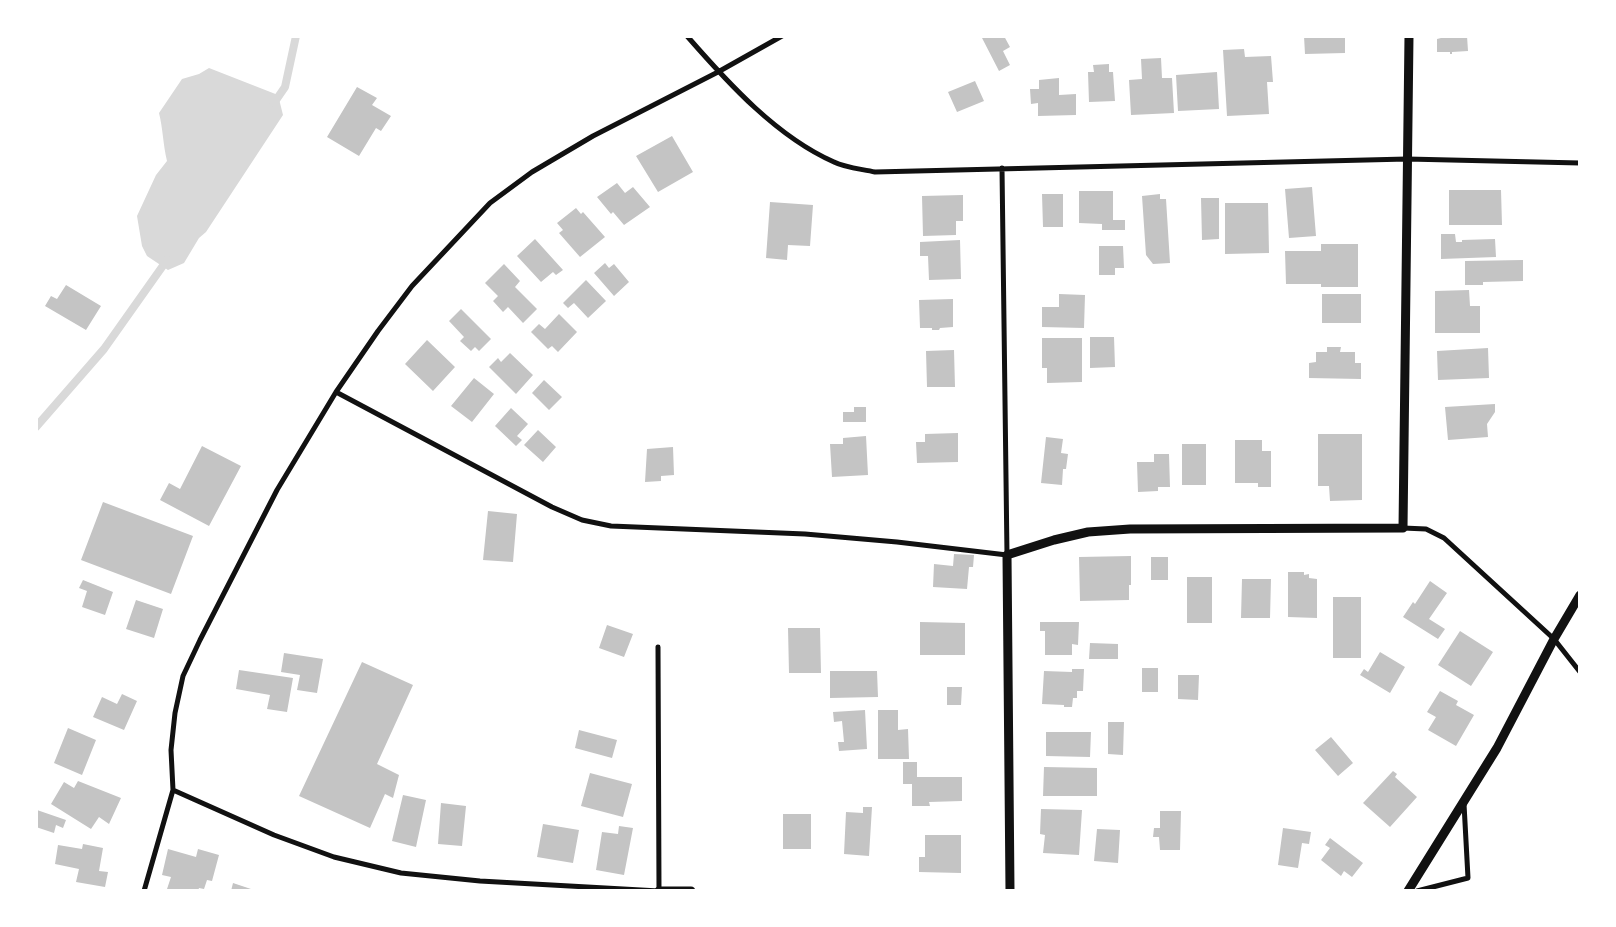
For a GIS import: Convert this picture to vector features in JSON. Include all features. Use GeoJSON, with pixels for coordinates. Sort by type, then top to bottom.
{"type":"FeatureCollection","features":[{"type":"Feature","properties":{"kind":"street"},"geometry":{"type":"LineString","coordinates":[[687,36],[718,72],[775,125],[810,150],[836,163],[875,172],[1408,159],[1580,163]]}},
{"type":"Feature","properties":{"kind":"street"},"geometry":{"type":"LineString","coordinates":[[144,891],[173,790],[171,750],[175,713],[183,676],[277,490],[336,392],[378,331],[412,286],[490,203],[532,172],[593,136],[718,72],[782,36]]}},
{"type":"Feature","properties":{"kind":"street"},"geometry":{"type":"LineString","coordinates":[[1403,528],[1409,36]]}},
{"type":"Feature","properties":{"kind":"street"},"geometry":{"type":"LineString","coordinates":[[1002,168],[1010,891]]}},
{"type":"Feature","properties":{"kind":"street"},"geometry":{"type":"LineString","coordinates":[[336,392],[552,507],[582,520],[611,526],[814,535],[1007,554],[1088,532],[1130,529],[1426,529],[1444,538],[1554,639],[1580,672]]}},
{"type":"Feature","properties":{"kind":"street"},"geometry":{"type":"LineString","coordinates":[[1408,891],[1464,804],[1497,748],[1554,639],[1580,595]]}},
{"type":"Feature","properties":{"kind":"street"},"geometry":{"type":"LineString","coordinates":[[658,647],[659,891]]}},
{"type":"Feature","properties":{"kind":"street"},"geometry":{"type":"LineString","coordinates":[[173,790],[274,835],[334,858],[401,872],[480,881],[659,891],[691,891]]}},
{"type":"Feature","properties":{"kind":"street"},"geometry":{"type":"LineString","coordinates":[[1418,891],[1468,878],[1464,804]]}},
{"type":"Feature","properties":{"kind":"shaded area"},"geometry":{"type":"Polygon","coordinates":[[[209,68],[278,95],[283,115],[184,263],[168,270],[147,256],[142,246],[137,216],[156,175],[167,161],[159,113],[182,79],[199,74],[209,68]]]}},
{"type":"Feature","properties":{"kind":"building"},"geometry":{"type":"Polygon","coordinates":[[[981,36],[996,36],[996,38],[1004,36],[1010,47],[1003,51],[1010,65],[999,71],[981,36]]]}},
{"type":"Feature","properties":{"kind":"building"},"geometry":{"type":"Polygon","coordinates":[[[1304,36],[1345,36],[1345,53],[1305,54],[1304,36]]]}},
{"type":"Feature","properties":{"kind":"building"},"geometry":{"type":"Polygon","coordinates":[[[1441,36],[1467,36],[1468,51],[1452,52],[1452,54],[1450,52],[1437,52],[1437,39],[1441,38],[1441,36]]]}},
{"type":"Feature","properties":{"kind":"building"},"geometry":{"type":"Polygon","coordinates":[[[1244,49],[1245,57],[1271,56],[1273,82],[1267,82],[1269,114],[1227,116],[1223,50],[1244,49]]]}},
{"type":"Feature","properties":{"kind":"building"},"geometry":{"type":"Polygon","coordinates":[[[1161,58],[1162,78],[1172,78],[1174,113],[1131,115],[1129,80],[1142,79],[1141,59],[1161,58]]]}},
{"type":"Feature","properties":{"kind":"building"},"geometry":{"type":"Polygon","coordinates":[[[1109,64],[1109,72],[1113,72],[1115,101],[1089,102],[1088,72],[1094,72],[1093,65],[1109,64]]]}},
{"type":"Feature","properties":{"kind":"building"},"geometry":{"type":"Polygon","coordinates":[[[1217,72],[1219,109],[1178,111],[1176,75],[1217,72]]]}},
{"type":"Feature","properties":{"kind":"building"},"geometry":{"type":"Polygon","coordinates":[[[1059,78],[1059,95],[1076,94],[1076,115],[1038,116],[1038,103],[1031,104],[1030,89],[1039,89],[1039,80],[1059,78]]]}},
{"type":"Feature","properties":{"kind":"building"},"geometry":{"type":"Polygon","coordinates":[[[975,81],[984,101],[957,112],[948,92],[975,81]]]}},
{"type":"Feature","properties":{"kind":"building"},"geometry":{"type":"Polygon","coordinates":[[[357,87],[377,98],[372,105],[391,116],[381,131],[376,128],[359,156],[327,137],[357,87]]]}},
{"type":"Feature","properties":{"kind":"building"},"geometry":{"type":"Polygon","coordinates":[[[672,136],[693,172],[658,192],[636,156],[672,136]]]}},
{"type":"Feature","properties":{"kind":"building"},"geometry":{"type":"Polygon","coordinates":[[[617,183],[625,193],[633,187],[650,207],[624,225],[613,212],[611,214],[597,197],[617,183]]]}},
{"type":"Feature","properties":{"kind":"building"},"geometry":{"type":"Polygon","coordinates":[[[1312,187],[1316,236],[1289,238],[1285,189],[1312,187]]]}},
{"type":"Feature","properties":{"kind":"building"},"geometry":{"type":"Polygon","coordinates":[[[1449,190],[1501,190],[1502,225],[1449,225],[1449,190]]]}},
{"type":"Feature","properties":{"kind":"building"},"geometry":{"type":"Polygon","coordinates":[[[1079,191],[1113,191],[1113,220],[1125,220],[1125,230],[1102,230],[1102,224],[1079,223],[1079,191]]]}},
{"type":"Feature","properties":{"kind":"building"},"geometry":{"type":"Polygon","coordinates":[[[1042,194],[1063,194],[1063,227],[1043,227],[1042,194]]]}},
{"type":"Feature","properties":{"kind":"building"},"geometry":{"type":"Polygon","coordinates":[[[1160,194],[1160,199],[1166,199],[1170,263],[1153,264],[1146,255],[1142,196],[1160,194]]]}},
{"type":"Feature","properties":{"kind":"building"},"geometry":{"type":"Polygon","coordinates":[[[963,195],[963,221],[956,221],[956,235],[923,236],[922,196],[963,195]]]}},
{"type":"Feature","properties":{"kind":"building"},"geometry":{"type":"Polygon","coordinates":[[[1201,198],[1219,198],[1219,239],[1202,240],[1201,198]]]}},
{"type":"Feature","properties":{"kind":"building"},"geometry":{"type":"Polygon","coordinates":[[[770,202],[813,205],[810,246],[788,245],[787,260],[766,258],[770,202]]]}},
{"type":"Feature","properties":{"kind":"building"},"geometry":{"type":"Polygon","coordinates":[[[1225,203],[1268,203],[1269,253],[1225,254],[1225,203]]]}},
{"type":"Feature","properties":{"kind":"building"},"geometry":{"type":"Polygon","coordinates":[[[576,208],[581,214],[583,212],[605,237],[580,257],[559,233],[563,230],[557,223],[576,208]]]}},
{"type":"Feature","properties":{"kind":"building"},"geometry":{"type":"Polygon","coordinates":[[[1441,234],[1455,234],[1456,242],[1462,242],[1462,240],[1495,239],[1496,257],[1441,259],[1441,234]]]}},
{"type":"Feature","properties":{"kind":"building"},"geometry":{"type":"Polygon","coordinates":[[[535,239],[563,270],[556,275],[553,272],[541,282],[517,256],[535,239]]]}},
{"type":"Feature","properties":{"kind":"building"},"geometry":{"type":"Polygon","coordinates":[[[960,240],[961,279],[929,280],[928,256],[920,256],[920,242],[960,240]]]}},
{"type":"Feature","properties":{"kind":"building"},"geometry":{"type":"Polygon","coordinates":[[[1321,244],[1358,244],[1358,287],[1321,287],[1321,284],[1286,284],[1285,251],[1321,251],[1321,244]]]}},
{"type":"Feature","properties":{"kind":"building"},"geometry":{"type":"Polygon","coordinates":[[[1099,246],[1123,246],[1124,268],[1115,268],[1115,275],[1099,275],[1099,246]]]}},
{"type":"Feature","properties":{"kind":"building"},"geometry":{"type":"Polygon","coordinates":[[[1523,260],[1523,281],[1483,282],[1483,285],[1465,285],[1465,261],[1523,260]]]}},
{"type":"Feature","properties":{"kind":"building"},"geometry":{"type":"Polygon","coordinates":[[[605,263],[609,268],[614,264],[629,282],[614,296],[594,273],[605,263]]]}},
{"type":"Feature","properties":{"kind":"building"},"geometry":{"type":"Polygon","coordinates":[[[504,264],[520,281],[515,287],[537,309],[523,323],[508,307],[503,312],[493,301],[498,296],[485,283],[504,264]]]}},
{"type":"Feature","properties":{"kind":"building"},"geometry":{"type":"Polygon","coordinates":[[[586,280],[606,301],[588,318],[574,303],[568,308],[563,303],[586,280]]]}},
{"type":"Feature","properties":{"kind":"building"},"geometry":{"type":"Polygon","coordinates":[[[66,285],[101,306],[86,330],[45,306],[51,296],[57,299],[66,285]]]}},
{"type":"Feature","properties":{"kind":"building"},"geometry":{"type":"Polygon","coordinates":[[[1469,290],[1470,306],[1480,306],[1480,333],[1435,333],[1435,291],[1469,290]]]}},
{"type":"Feature","properties":{"kind":"building"},"geometry":{"type":"Polygon","coordinates":[[[1059,294],[1085,295],[1084,328],[1042,327],[1042,307],[1059,307],[1059,294]]]}},
{"type":"Feature","properties":{"kind":"building"},"geometry":{"type":"Polygon","coordinates":[[[1322,294],[1361,294],[1361,323],[1322,323],[1322,294]]]}},
{"type":"Feature","properties":{"kind":"building"},"geometry":{"type":"Polygon","coordinates":[[[953,299],[953,327],[940,328],[939,330],[920,328],[919,300],[953,299]]]}},
{"type":"Feature","properties":{"kind":"building"},"geometry":{"type":"Polygon","coordinates":[[[461,309],[491,339],[479,351],[475,347],[471,351],[460,341],[464,337],[449,321],[461,309]]]}},
{"type":"Feature","properties":{"kind":"building"},"geometry":{"type":"Polygon","coordinates":[[[559,314],[577,332],[558,352],[552,346],[548,349],[531,332],[539,324],[545,329],[559,314]]]}},
{"type":"Feature","properties":{"kind":"building"},"geometry":{"type":"Polygon","coordinates":[[[1090,337],[1114,337],[1115,367],[1090,368],[1090,337]]]}},
{"type":"Feature","properties":{"kind":"building"},"geometry":{"type":"Polygon","coordinates":[[[1042,338],[1082,338],[1082,382],[1047,383],[1047,368],[1042,368],[1042,338]]]}},
{"type":"Feature","properties":{"kind":"building"},"geometry":{"type":"Polygon","coordinates":[[[427,340],[455,367],[433,391],[405,364],[427,340]]]}},
{"type":"Feature","properties":{"kind":"building"},"geometry":{"type":"Polygon","coordinates":[[[1327,347],[1341,347],[1340,352],[1355,352],[1355,363],[1361,363],[1361,379],[1309,378],[1309,363],[1316,362],[1316,352],[1327,352],[1327,347]]]}},
{"type":"Feature","properties":{"kind":"building"},"geometry":{"type":"Polygon","coordinates":[[[1488,348],[1489,378],[1438,380],[1437,351],[1488,348]]]}},
{"type":"Feature","properties":{"kind":"building"},"geometry":{"type":"Polygon","coordinates":[[[954,350],[955,387],[927,387],[926,351],[954,350]]]}},
{"type":"Feature","properties":{"kind":"building"},"geometry":{"type":"Polygon","coordinates":[[[510,353],[533,375],[516,394],[489,367],[498,358],[501,362],[510,353]]]}},
{"type":"Feature","properties":{"kind":"building"},"geometry":{"type":"Polygon","coordinates":[[[474,378],[494,394],[472,422],[451,406],[474,378]]]}},
{"type":"Feature","properties":{"kind":"building"},"geometry":{"type":"Polygon","coordinates":[[[544,380],[562,397],[549,410],[532,393],[544,380]]]}},
{"type":"Feature","properties":{"kind":"building"},"geometry":{"type":"Polygon","coordinates":[[[1495,404],[1495,412],[1487,424],[1488,437],[1448,440],[1445,407],[1495,404]]]}},
{"type":"Feature","properties":{"kind":"building"},"geometry":{"type":"Polygon","coordinates":[[[854,407],[866,407],[866,422],[843,422],[843,412],[854,412],[854,407]]]}},
{"type":"Feature","properties":{"kind":"building"},"geometry":{"type":"Polygon","coordinates":[[[511,408],[528,424],[517,436],[522,440],[516,446],[495,426],[511,408]]]}},
{"type":"Feature","properties":{"kind":"building"},"geometry":{"type":"Polygon","coordinates":[[[538,430],[556,447],[543,462],[524,445],[538,430]]]}},
{"type":"Feature","properties":{"kind":"building"},"geometry":{"type":"Polygon","coordinates":[[[958,433],[958,462],[917,463],[916,442],[925,442],[925,434],[958,433]]]}},
{"type":"Feature","properties":{"kind":"building"},"geometry":{"type":"Polygon","coordinates":[[[1318,434],[1362,434],[1362,500],[1330,501],[1329,486],[1318,486],[1318,434]]]}},
{"type":"Feature","properties":{"kind":"building"},"geometry":{"type":"Polygon","coordinates":[[[866,436],[868,475],[832,477],[830,444],[843,444],[843,438],[866,436]]]}},
{"type":"Feature","properties":{"kind":"building"},"geometry":{"type":"Polygon","coordinates":[[[1046,437],[1063,439],[1061,453],[1068,454],[1066,469],[1063,469],[1062,485],[1041,483],[1046,437]]]}},
{"type":"Feature","properties":{"kind":"building"},"geometry":{"type":"Polygon","coordinates":[[[1235,440],[1262,440],[1262,451],[1271,451],[1271,487],[1258,487],[1258,483],[1235,483],[1235,440]]]}},
{"type":"Feature","properties":{"kind":"building"},"geometry":{"type":"Polygon","coordinates":[[[1182,444],[1206,444],[1206,485],[1182,485],[1182,444]]]}},
{"type":"Feature","properties":{"kind":"building"},"geometry":{"type":"Polygon","coordinates":[[[202,446],[241,466],[209,526],[160,500],[169,483],[180,489],[202,446]]]}},
{"type":"Feature","properties":{"kind":"building"},"geometry":{"type":"Polygon","coordinates":[[[673,447],[674,475],[661,476],[661,481],[645,482],[647,449],[673,447]]]}},
{"type":"Feature","properties":{"kind":"building"},"geometry":{"type":"Polygon","coordinates":[[[1154,454],[1169,454],[1170,487],[1158,487],[1158,491],[1138,492],[1137,462],[1154,462],[1154,454]]]}},
{"type":"Feature","properties":{"kind":"building"},"geometry":{"type":"Polygon","coordinates":[[[103,502],[193,536],[171,594],[81,560],[103,502]]]}},
{"type":"Feature","properties":{"kind":"building"},"geometry":{"type":"Polygon","coordinates":[[[488,511],[517,514],[513,562],[483,560],[488,511]]]}},
{"type":"Feature","properties":{"kind":"building"},"geometry":{"type":"Polygon","coordinates":[[[954,554],[974,555],[973,567],[969,567],[967,589],[933,587],[934,564],[953,566],[954,554]]]}},
{"type":"Feature","properties":{"kind":"building"},"geometry":{"type":"Polygon","coordinates":[[[1131,556],[1129,600],[1080,601],[1079,557],[1131,556]]]}},
{"type":"Feature","properties":{"kind":"building"},"geometry":{"type":"Polygon","coordinates":[[[1151,557],[1168,557],[1168,580],[1151,580],[1151,557]]]}},
{"type":"Feature","properties":{"kind":"building"},"geometry":{"type":"Polygon","coordinates":[[[1288,572],[1304,572],[1304,575],[1309,574],[1309,578],[1317,579],[1317,618],[1288,617],[1288,572]]]}},
{"type":"Feature","properties":{"kind":"building"},"geometry":{"type":"Polygon","coordinates":[[[1187,577],[1212,577],[1212,623],[1187,623],[1187,577]]]}},
{"type":"Feature","properties":{"kind":"building"},"geometry":{"type":"Polygon","coordinates":[[[1242,579],[1271,579],[1270,618],[1241,618],[1242,579]]]}},
{"type":"Feature","properties":{"kind":"building"},"geometry":{"type":"Polygon","coordinates":[[[83,580],[113,592],[105,615],[82,607],[87,591],[79,588],[83,580]]]}},
{"type":"Feature","properties":{"kind":"building"},"geometry":{"type":"Polygon","coordinates":[[[1430,581],[1447,593],[1429,619],[1445,629],[1438,639],[1403,617],[1413,602],[1415,604],[1430,581]]]}},
{"type":"Feature","properties":{"kind":"building"},"geometry":{"type":"Polygon","coordinates":[[[1333,597],[1361,597],[1361,658],[1333,658],[1333,597]]]}},
{"type":"Feature","properties":{"kind":"building"},"geometry":{"type":"Polygon","coordinates":[[[136,600],[163,609],[154,638],[126,629],[136,600]]]}},
{"type":"Feature","properties":{"kind":"building"},"geometry":{"type":"Polygon","coordinates":[[[920,622],[965,623],[965,655],[920,655],[920,622]]]}},
{"type":"Feature","properties":{"kind":"building"},"geometry":{"type":"Polygon","coordinates":[[[1040,622],[1079,622],[1078,645],[1072,644],[1072,655],[1045,655],[1045,631],[1040,631],[1040,622]]]}},
{"type":"Feature","properties":{"kind":"building"},"geometry":{"type":"Polygon","coordinates":[[[607,625],[633,634],[624,657],[599,648],[607,625]]]}},
{"type":"Feature","properties":{"kind":"building"},"geometry":{"type":"Polygon","coordinates":[[[788,628],[820,628],[821,673],[789,673],[788,628]]]}},
{"type":"Feature","properties":{"kind":"building"},"geometry":{"type":"Polygon","coordinates":[[[1460,631],[1493,652],[1471,686],[1438,665],[1460,631]]]}},
{"type":"Feature","properties":{"kind":"building"},"geometry":{"type":"Polygon","coordinates":[[[1090,643],[1118,644],[1118,659],[1089,659],[1090,643]]]}},
{"type":"Feature","properties":{"kind":"building"},"geometry":{"type":"Polygon","coordinates":[[[1380,652],[1405,667],[1390,693],[1360,675],[1364,669],[1368,672],[1380,652]]]}},
{"type":"Feature","properties":{"kind":"building"},"geometry":{"type":"Polygon","coordinates":[[[284,653],[323,659],[317,693],[297,690],[300,675],[281,672],[284,653]]]}},
{"type":"Feature","properties":{"kind":"building"},"geometry":{"type":"Polygon","coordinates":[[[362,662],[413,685],[377,764],[399,775],[393,798],[385,794],[370,828],[299,796],[362,662]]]}},
{"type":"Feature","properties":{"kind":"building"},"geometry":{"type":"Polygon","coordinates":[[[1142,668],[1158,668],[1158,692],[1142,692],[1142,668]]]}},
{"type":"Feature","properties":{"kind":"building"},"geometry":{"type":"Polygon","coordinates":[[[1072,669],[1084,669],[1083,691],[1077,691],[1077,698],[1073,698],[1072,707],[1042,704],[1044,671],[1072,672],[1072,669]]]}},
{"type":"Feature","properties":{"kind":"building"},"geometry":{"type":"Polygon","coordinates":[[[239,670],[293,678],[287,712],[267,709],[270,695],[236,689],[239,670]]]}},
{"type":"Feature","properties":{"kind":"building"},"geometry":{"type":"Polygon","coordinates":[[[830,671],[877,671],[878,697],[830,698],[830,671]]]}},
{"type":"Feature","properties":{"kind":"building"},"geometry":{"type":"Polygon","coordinates":[[[1178,675],[1199,675],[1198,700],[1178,699],[1178,675]]]}},
{"type":"Feature","properties":{"kind":"building"},"geometry":{"type":"Polygon","coordinates":[[[947,687],[962,687],[961,705],[947,705],[947,687]]]}},
{"type":"Feature","properties":{"kind":"building"},"geometry":{"type":"Polygon","coordinates":[[[1440,691],[1458,701],[1456,705],[1474,715],[1456,746],[1428,730],[1436,717],[1427,712],[1440,691]]]}},
{"type":"Feature","properties":{"kind":"building"},"geometry":{"type":"Polygon","coordinates":[[[122,694],[137,701],[124,730],[93,717],[102,697],[117,704],[122,694]]]}},
{"type":"Feature","properties":{"kind":"building"},"geometry":{"type":"Polygon","coordinates":[[[865,710],[867,749],[839,751],[838,742],[844,742],[842,721],[834,722],[833,712],[865,710]]]}},
{"type":"Feature","properties":{"kind":"building"},"geometry":{"type":"Polygon","coordinates":[[[878,710],[898,710],[898,730],[908,729],[909,759],[878,759],[878,710]]]}},
{"type":"Feature","properties":{"kind":"building"},"geometry":{"type":"Polygon","coordinates":[[[1108,722],[1124,722],[1123,755],[1108,754],[1108,722]]]}},
{"type":"Feature","properties":{"kind":"building"},"geometry":{"type":"Polygon","coordinates":[[[68,728],[96,740],[82,775],[54,763],[68,728]]]}},
{"type":"Feature","properties":{"kind":"building"},"geometry":{"type":"Polygon","coordinates":[[[579,730],[617,740],[612,758],[575,748],[579,730]]]}},
{"type":"Feature","properties":{"kind":"building"},"geometry":{"type":"Polygon","coordinates":[[[1046,732],[1091,732],[1090,757],[1046,756],[1046,732]]]}},
{"type":"Feature","properties":{"kind":"building"},"geometry":{"type":"Polygon","coordinates":[[[1331,737],[1353,763],[1338,776],[1315,750],[1331,737]]]}},
{"type":"Feature","properties":{"kind":"building"},"geometry":{"type":"Polygon","coordinates":[[[903,762],[917,762],[917,777],[962,777],[962,801],[929,802],[930,806],[912,806],[912,784],[903,784],[903,762]]]}},
{"type":"Feature","properties":{"kind":"building"},"geometry":{"type":"Polygon","coordinates":[[[1044,767],[1097,768],[1097,796],[1043,796],[1044,767]]]}},
{"type":"Feature","properties":{"kind":"building"},"geometry":{"type":"Polygon","coordinates":[[[1393,771],[1397,774],[1395,777],[1417,797],[1390,827],[1363,803],[1393,771]]]}},
{"type":"Feature","properties":{"kind":"building"},"geometry":{"type":"Polygon","coordinates":[[[590,773],[632,784],[623,817],[581,806],[590,773]]]}},
{"type":"Feature","properties":{"kind":"building"},"geometry":{"type":"Polygon","coordinates":[[[78,781],[121,798],[109,824],[99,817],[91,829],[51,804],[64,782],[74,788],[78,781]]]}},
{"type":"Feature","properties":{"kind":"building"},"geometry":{"type":"Polygon","coordinates":[[[403,795],[426,800],[416,847],[392,841],[403,795]]]}},
{"type":"Feature","properties":{"kind":"building"},"geometry":{"type":"Polygon","coordinates":[[[441,803],[466,806],[462,846],[438,844],[441,803]]]}},
{"type":"Feature","properties":{"kind":"building"},"geometry":{"type":"Polygon","coordinates":[[[863,807],[872,807],[869,856],[844,854],[846,812],[863,813],[863,807]]]}},
{"type":"Feature","properties":{"kind":"building"},"geometry":{"type":"Polygon","coordinates":[[[1041,809],[1082,810],[1079,855],[1043,853],[1045,835],[1040,834],[1041,809]]]}},
{"type":"Feature","properties":{"kind":"building"},"geometry":{"type":"Polygon","coordinates":[[[37,810],[66,820],[63,828],[56,825],[54,833],[36,827],[37,810]]]}},
{"type":"Feature","properties":{"kind":"building"},"geometry":{"type":"Polygon","coordinates":[[[1160,811],[1181,811],[1180,850],[1160,850],[1159,837],[1153,837],[1154,828],[1160,828],[1160,811]]]}},
{"type":"Feature","properties":{"kind":"building"},"geometry":{"type":"Polygon","coordinates":[[[783,814],[811,814],[811,849],[783,849],[783,814]]]}},
{"type":"Feature","properties":{"kind":"building"},"geometry":{"type":"Polygon","coordinates":[[[543,824],[579,830],[573,863],[537,857],[543,824]]]}},
{"type":"Feature","properties":{"kind":"building"},"geometry":{"type":"Polygon","coordinates":[[[619,826],[633,828],[624,875],[596,870],[602,832],[618,834],[619,826]]]}},
{"type":"Feature","properties":{"kind":"building"},"geometry":{"type":"Polygon","coordinates":[[[1283,828],[1311,832],[1309,844],[1302,843],[1298,868],[1278,865],[1283,828]]]}},
{"type":"Feature","properties":{"kind":"building"},"geometry":{"type":"Polygon","coordinates":[[[1097,829],[1120,830],[1118,863],[1094,861],[1097,829]]]}},
{"type":"Feature","properties":{"kind":"building"},"geometry":{"type":"Polygon","coordinates":[[[925,835],[961,835],[961,873],[919,872],[919,857],[925,857],[925,835]]]}},
{"type":"Feature","properties":{"kind":"building"},"geometry":{"type":"Polygon","coordinates":[[[1330,838],[1363,863],[1352,877],[1344,871],[1341,876],[1321,860],[1330,848],[1325,845],[1330,838]]]}},
{"type":"Feature","properties":{"kind":"building"},"geometry":{"type":"Polygon","coordinates":[[[83,844],[103,848],[99,871],[108,872],[105,887],[76,882],[79,869],[55,864],[58,845],[82,849],[83,844]]]}},
{"type":"Feature","properties":{"kind":"building"},"geometry":{"type":"Polygon","coordinates":[[[168,849],[196,857],[198,849],[219,855],[212,881],[207,880],[204,889],[199,888],[198,891],[167,889],[171,877],[162,875],[168,849]]]}},
{"type":"Feature","properties":{"kind":"building"},"geometry":{"type":"Polygon","coordinates":[[[233,883],[254,890],[254,891],[231,891],[233,883]]]}},
{"type":"Feature","properties":{"kind":"waterway"},"geometry":{"type":"LineString","coordinates":[[274,103],[285,87],[296,36]]}},
{"type":"Feature","properties":{"kind":"waterway"},"geometry":{"type":"LineString","coordinates":[[36,427],[104,349],[167,260]]}}]}
